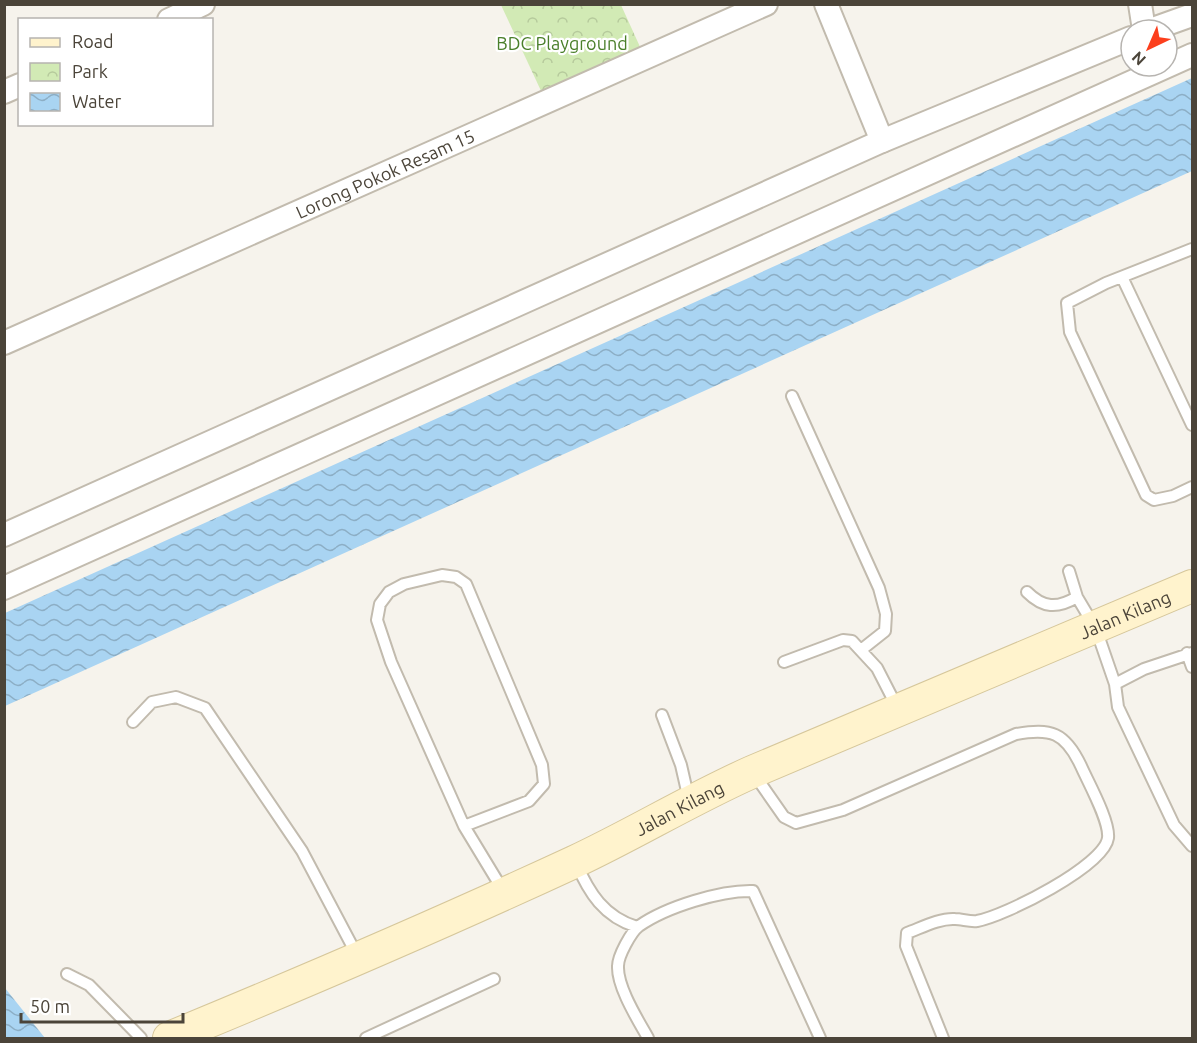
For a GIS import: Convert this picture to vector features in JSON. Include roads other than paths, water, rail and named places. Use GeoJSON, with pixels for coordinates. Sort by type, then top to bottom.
{"type":"FeatureCollection","features":[{"type":"Feature","properties":{"kind":"street"},"geometry":{"type":"LineString","coordinates":[[173,18],[203,4]]}},
{"type":"Feature","properties":{"kind":"street","name":"Lorong Pokok Resam 15"},"geometry":{"type":"LineString","coordinates":[[4,343],[766,4]]}},
{"type":"Feature","properties":{"kind":"street"},"geometry":{"type":"LineString","coordinates":[[826,4],[882,141]]}},
{"type":"Feature","properties":{"kind":"street"},"geometry":{"type":"LineString","coordinates":[[4,535],[882,141],[1119,43]]}},
{"type":"Feature","properties":{"kind":"street"},"geometry":{"type":"LineString","coordinates":[[4,588],[1192,55]]}},
{"type":"Feature","properties":{"kind":"street"},"geometry":{"type":"LineString","coordinates":[[4,92],[18,86]]}},
{"type":"Feature","properties":{"kind":"street","name":"Jalan Kilang"},"geometry":{"type":"LineString","coordinates":[[169,1038],[359,960],[575,861],[689,801],[752,772],[1096,629],[1192,586]]}},
{"type":"Feature","properties":{"kind":"lane"},"geometry":{"type":"LineString","coordinates":[[1192,249],[1122,277],[1067,303],[1070,332],[1146,495],[1154,500],[1173,496],[1192,487]]}},
{"type":"Feature","properties":{"kind":"lane"},"geometry":{"type":"LineString","coordinates":[[1122,277],[1192,425]]}},
{"type":"Feature","properties":{"kind":"lane"},"geometry":{"type":"LineString","coordinates":[[792,396],[879,588],[886,615],[885,631],[861,650]]}},
{"type":"Feature","properties":{"kind":"lane"},"geometry":{"type":"LineString","coordinates":[[1070,571],[1077,597],[1096,629],[1115,684],[1118,707],[1174,825],[1192,846]]}},
{"type":"Feature","properties":{"kind":"lane"},"geometry":{"type":"LineString","coordinates":[[464,826],[530,801],[544,784],[542,765],[466,584],[456,577],[425,577],[389,592],[380,604],[377,620],[391,662],[464,826],[504,892]]}},
{"type":"Feature","properties":{"kind":"lane"},"geometry":{"type":"LineString","coordinates":[[1027,592],[1036,601],[1049,607],[1065,604],[1077,597]]}},
{"type":"Feature","properties":{"kind":"lane"},"geometry":{"type":"LineString","coordinates":[[784,662],[843,640],[852,641],[888,687],[898,710]]}},
{"type":"Feature","properties":{"kind":"lane"},"geometry":{"type":"LineString","coordinates":[[1115,684],[1144,669],[1190,653],[1192,667]]}},
{"type":"Feature","properties":{"kind":"lane"},"geometry":{"type":"LineString","coordinates":[[133,722],[152,702],[176,697],[205,708],[302,851],[359,960]]}},
{"type":"Feature","properties":{"kind":"lane"},"geometry":{"type":"LineString","coordinates":[[662,715],[681,765],[689,801]]}},
{"type":"Feature","properties":{"kind":"lane"},"geometry":{"type":"LineString","coordinates":[[752,772],[784,816],[796,823],[843,810],[1016,734],[1042,730],[1061,736],[1074,752],[1102,813],[1109,836],[1103,852],[1066,879],[1008,911],[976,921],[952,918],[907,933],[906,946],[943,1038]]}},
{"type":"Feature","properties":{"kind":"lane"},"geometry":{"type":"LineString","coordinates":[[575,861],[598,904],[622,922],[637,927]]}},
{"type":"Feature","properties":{"kind":"lane"},"geometry":{"type":"LineString","coordinates":[[648,1038],[619,976],[618,964],[637,927],[713,895],[753,891],[820,1038]]}},
{"type":"Feature","properties":{"kind":"lane"},"geometry":{"type":"LineString","coordinates":[[67,974],[76,977],[99,994],[141,1038]]}},
{"type":"Feature","properties":{"kind":"lane"},"geometry":{"type":"LineString","coordinates":[[366,1038],[494,979]]}},
{"type":"Feature","properties":{"kind":"water"},"geometry":{"type":"Polygon","coordinates":[[[1192,78],[1192,171],[5,706],[5,613],[1192,78]]]}},
{"type":"Feature","properties":{"kind":"water"},"geometry":{"type":"Polygon","coordinates":[[[5,988],[45,1038],[5,1038],[5,988]]]}},
{"type":"Feature","properties":{"kind":"park label","name":"BDC Playground"},"geometry":{"type":"Point","coordinates":[562,43]}}]}
